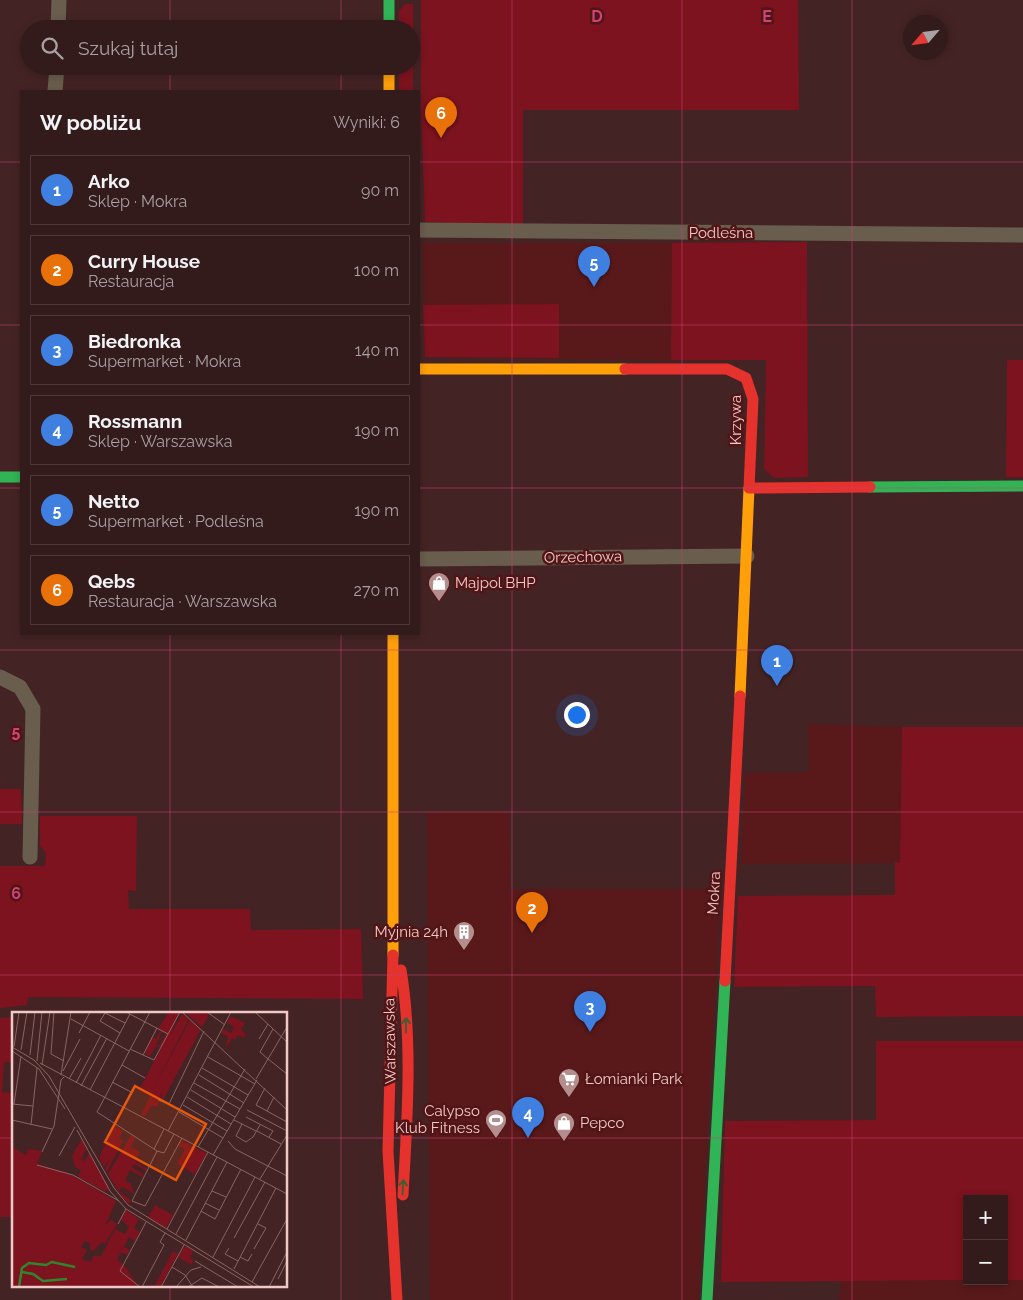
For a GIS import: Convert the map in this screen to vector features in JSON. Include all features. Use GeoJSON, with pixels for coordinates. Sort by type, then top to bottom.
{"type":"FeatureCollection","features":[{"type":"Feature","properties":{"kind":"street"},"geometry":{"type":"LineString","coordinates":[[58,20],[59,0]]}},
{"type":"Feature","properties":{"kind":"street"},"geometry":{"type":"LineString","coordinates":[[389,0],[389,20]]}},
{"type":"Feature","properties":{"kind":"street"},"geometry":{"type":"LineString","coordinates":[[56,75],[56,90]]}},
{"type":"Feature","properties":{"kind":"street"},"geometry":{"type":"LineString","coordinates":[[389,75],[389,90]]}},
{"type":"Feature","properties":{"kind":"street","name":"Podleśna"},"geometry":{"type":"LineString","coordinates":[[420,230],[1023,235]]}},
{"type":"Feature","properties":{"kind":"street","name":"Krzywa"},"geometry":{"type":"LineString","coordinates":[[420,369],[727,369],[736,372],[746,378],[753,399],[750,488]]}},
{"type":"Feature","properties":{"kind":"street"},"geometry":{"type":"LineString","coordinates":[[0,477],[20,477]]}},
{"type":"Feature","properties":{"kind":"street"},"geometry":{"type":"LineString","coordinates":[[750,488],[1023,486]]}},
{"type":"Feature","properties":{"kind":"street","name":"Mokra"},"geometry":{"type":"LineString","coordinates":[[707,1300],[750,488]]}},
{"type":"Feature","properties":{"kind":"street","name":"Orzechowa"},"geometry":{"type":"LineString","coordinates":[[420,559],[747,556]]}},
{"type":"Feature","properties":{"kind":"street","name":"Warszawska"},"geometry":{"type":"LineString","coordinates":[[393,635],[394,932],[390,1004],[389,1166],[396,1271],[396,1300]]}},
{"type":"Feature","properties":{"kind":"street"},"geometry":{"type":"LineString","coordinates":[[0,677],[20,688],[30,701],[33,715],[30,857]]}},
{"type":"Feature","properties":{"kind":"street","name":"Warszawska"},"geometry":{"type":"LineString","coordinates":[[394,932],[407,1005],[405,1165],[396,1271]]}},
{"type":"Feature","properties":{"kind":"street"},"geometry":{"type":"LineString","coordinates":[[389,1166],[405,1165]]}},
{"type":"Feature","properties":{"kind":"shaded area"},"geometry":{"type":"Polygon","coordinates":[[[421,0],[798,0],[799,110],[523,110],[523,226],[425,222],[421,110],[421,0]]]}},
{"type":"Feature","properties":{"kind":"shaded area"},"geometry":{"type":"Polygon","coordinates":[[[405,4],[413,4],[413,20],[399,20],[399,11],[405,4]]]}},
{"type":"Feature","properties":{"kind":"shaded area"},"geometry":{"type":"Polygon","coordinates":[[[399,75],[413,75],[413,90],[399,90],[399,75]]]}},
{"type":"Feature","properties":{"kind":"shaded area"},"geometry":{"type":"Polygon","coordinates":[[[807,242],[808,477],[774,478],[764,469],[766,360],[671,360],[672,243],[807,242]]]}},
{"type":"Feature","properties":{"kind":"shaded area"},"geometry":{"type":"Polygon","coordinates":[[[423,243],[672,243],[671,360],[425,357],[423,243]]]}},
{"type":"Feature","properties":{"kind":"shaded area"},"geometry":{"type":"Polygon","coordinates":[[[559,304],[559,358],[425,357],[423,305],[559,304]]]}},
{"type":"Feature","properties":{"kind":"shaded area"},"geometry":{"type":"Polygon","coordinates":[[[1007,360],[1023,360],[1023,477],[1006,477],[1007,360]]]}},
{"type":"Feature","properties":{"kind":"shaded area"},"geometry":{"type":"Polygon","coordinates":[[[808,724],[902,727],[900,863],[741,864],[745,773],[809,772],[808,724]]]}},
{"type":"Feature","properties":{"kind":"shaded area"},"geometry":{"type":"Polygon","coordinates":[[[902,727],[1023,727],[1023,1016],[876,1017],[875,986],[734,987],[738,896],[895,895],[895,862],[900,863],[902,727]]]}},
{"type":"Feature","properties":{"kind":"shaded area"},"geometry":{"type":"Polygon","coordinates":[[[0,789],[21,789],[22,824],[0,824],[0,789]]]}},
{"type":"Feature","properties":{"kind":"shaded area"},"geometry":{"type":"Polygon","coordinates":[[[427,812],[509,812],[510,889],[721,889],[698,1300],[430,1300],[427,812]]]}},
{"type":"Feature","properties":{"kind":"shaded area"},"geometry":{"type":"Polygon","coordinates":[[[40,816],[137,816],[136,891],[128,890],[129,909],[250,909],[251,930],[361,929],[363,999],[28,997],[27,1005],[0,1008],[0,866],[45,866],[46,853],[40,846],[40,816]]]}},
{"type":"Feature","properties":{"kind":"shaded area"},"geometry":{"type":"Polygon","coordinates":[[[12,1017],[12,1062],[4,1063],[2,1092],[12,1093],[12,1217],[0,1217],[0,1018],[12,1017]]]}},
{"type":"Feature","properties":{"kind":"shaded area"},"geometry":{"type":"Polygon","coordinates":[[[876,1041],[1023,1041],[1023,1280],[1008,1280],[1008,1195],[963,1195],[963,1280],[721,1282],[725,1121],[876,1120],[876,1041]]]}},
{"type":"Feature","properties":{"kind":"shaded area"},"geometry":{"type":"Polygon","coordinates":[[[963,1280],[963,1285],[1008,1285],[1008,1280],[1023,1280],[1023,1300],[839,1300],[841,1281],[963,1280]]]}},
{"type":"Feature","properties":{"kind":"traffic: fast"},"geometry":{"type":"LineString","coordinates":[[389,0],[389,20]]}},
{"type":"Feature","properties":{"kind":"traffic: fast"},"geometry":{"type":"LineString","coordinates":[[0,477],[20,477]]}},
{"type":"Feature","properties":{"kind":"traffic: fast"},"geometry":{"type":"LineString","coordinates":[[870,487],[1023,486]]}},
{"type":"Feature","properties":{"kind":"traffic: fast"},"geometry":{"type":"LineString","coordinates":[[707,1300],[725,981]]}},
{"type":"Feature","properties":{"kind":"traffic: slow"},"geometry":{"type":"LineString","coordinates":[[389,75],[389,90]]}},
{"type":"Feature","properties":{"kind":"traffic: slow"},"geometry":{"type":"LineString","coordinates":[[420,369],[625,369]]}},
{"type":"Feature","properties":{"kind":"traffic: slow"},"geometry":{"type":"LineString","coordinates":[[740,696],[749,488]]}},
{"type":"Feature","properties":{"kind":"traffic: slow"},"geometry":{"type":"LineString","coordinates":[[393,635],[393,955]]}},
{"type":"Feature","properties":{"kind":"traffic: jam"},"geometry":{"type":"LineString","coordinates":[[625,369],[727,369],[746,378],[753,399],[749,488],[870,487]]}},
{"type":"Feature","properties":{"kind":"traffic: jam"},"geometry":{"type":"LineString","coordinates":[[725,981],[740,696]]}},
{"type":"Feature","properties":{"kind":"traffic: jam"},"geometry":{"type":"LineString","coordinates":[[393,955],[388,1151],[397,1300]]}},
{"type":"Feature","properties":{"kind":"traffic: jam"},"geometry":{"type":"LineString","coordinates":[[401,970],[405,997],[408,1054],[403,1195]]}},
{"type":"Feature","properties":{"kind":"place","name":"Qebs"},"geometry":{"type":"Point","coordinates":[441,138]}},
{"type":"Feature","properties":{"kind":"place","name":"Netto"},"geometry":{"type":"Point","coordinates":[594,287]}},
{"type":"Feature","properties":{"kind":"place","name":"Majpol BHP"},"geometry":{"type":"Point","coordinates":[439,602]}},
{"type":"Feature","properties":{"kind":"place","name":"Arko"},"geometry":{"type":"Point","coordinates":[777,686]}},
{"type":"Feature","properties":{"kind":"place","name":"Curry House"},"geometry":{"type":"Point","coordinates":[532,933]}},
{"type":"Feature","properties":{"kind":"place","name":"Myjnia 24h"},"geometry":{"type":"Point","coordinates":[464,951]}},
{"type":"Feature","properties":{"kind":"place","name":"Biedronka"},"geometry":{"type":"Point","coordinates":[590,1032]}},
{"type":"Feature","properties":{"kind":"place","name":"Łomianki Park"},"geometry":{"type":"Point","coordinates":[569,1098]}},
{"type":"Feature","properties":{"kind":"place","name":"Rossmann"},"geometry":{"type":"Point","coordinates":[528,1138]}},
{"type":"Feature","properties":{"kind":"place","name":"Calypso Klub Fitness"},"geometry":{"type":"Point","coordinates":[496,1139]}},
{"type":"Feature","properties":{"kind":"place","name":"Pepco"},"geometry":{"type":"Point","coordinates":[564,1142]}}]}
